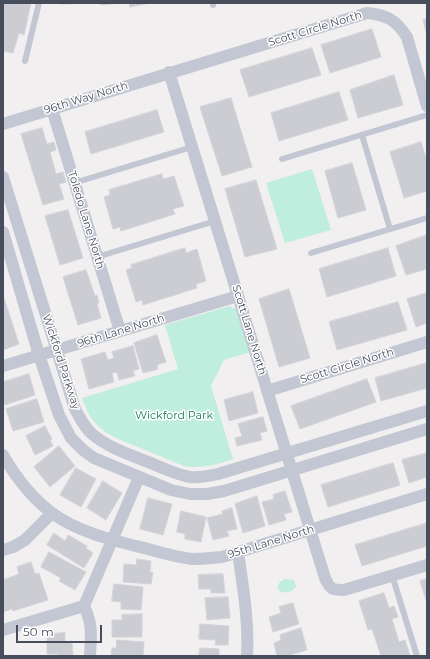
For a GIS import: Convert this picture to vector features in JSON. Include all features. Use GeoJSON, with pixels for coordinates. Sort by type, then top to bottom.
{"type":"FeatureCollection","features":[{"type":"Feature","properties":{"kind":"street","name":"Scott Circle North"},"geometry":{"type":"LineString","coordinates":[[169,72],[359,15],[367,13],[379,14],[397,24],[407,37],[427,106]]}},
{"type":"Feature","properties":{"kind":"street","name":"96th Way North"},"geometry":{"type":"LineString","coordinates":[[3,124],[169,72]]}},
{"type":"Feature","properties":{"kind":"street","name":"Scott Lane North"},"geometry":{"type":"LineString","coordinates":[[169,72],[325,578],[330,588],[344,590],[392,575]]}},
{"type":"Feature","properties":{"kind":"street","name":"Toledo Lane North"},"geometry":{"type":"LineString","coordinates":[[52,109],[120,332]]}},
{"type":"Feature","properties":{"kind":"street","name":"Wickford Parkway"},"geometry":{"type":"LineString","coordinates":[[3,177],[75,409],[82,422],[91,432],[101,441],[113,448],[175,473],[190,477],[204,477],[427,411]]}},
{"type":"Feature","properties":{"kind":"street","name":"Wickford Parkway"},"geometry":{"type":"LineString","coordinates":[[3,232],[39,355],[59,415],[71,438],[82,450],[94,458],[171,490],[190,494],[207,494],[224,491],[427,429]]}},
{"type":"Feature","properties":{"kind":"street","name":"96th Lane North"},"geometry":{"type":"LineString","coordinates":[[3,366],[238,296]]}},
{"type":"Feature","properties":{"kind":"street","name":"Scott Circle North"},"geometry":{"type":"LineString","coordinates":[[267,391],[427,342]]}},
{"type":"Feature","properties":{"kind":"street","name":"95th Lane North"},"geometry":{"type":"LineString","coordinates":[[3,455],[20,481],[52,513],[81,528],[112,540],[192,559],[222,557],[427,494]]}},
{"type":"Feature","properties":{"kind":"street"},"geometry":{"type":"LineString","coordinates":[[90,656],[92,628],[90,618],[84,606],[139,477]]}},
{"type":"Feature","properties":{"kind":"street"},"geometry":{"type":"LineString","coordinates":[[3,550],[13,547],[25,540],[52,513]]}},
{"type":"Feature","properties":{"kind":"street"},"geometry":{"type":"LineString","coordinates":[[238,552],[246,608],[248,633],[247,656]]}},
{"type":"Feature","properties":{"kind":"street"},"geometry":{"type":"LineString","coordinates":[[392,575],[427,565]]}},
{"type":"Feature","properties":{"kind":"street"},"geometry":{"type":"LineString","coordinates":[[3,630],[84,606]]}},
{"type":"Feature","properties":{"kind":"street"},"geometry":{"type":"LineString","coordinates":[[248,633],[255,656]]}},
{"type":"Feature","properties":{"kind":"lane"},"geometry":{"type":"LineString","coordinates":[[25,61],[39,3]]}},
{"type":"Feature","properties":{"kind":"lane"},"geometry":{"type":"LineString","coordinates":[[282,159],[427,115]]}},
{"type":"Feature","properties":{"kind":"lane"},"geometry":{"type":"LineString","coordinates":[[362,134],[390,229]]}},
{"type":"Feature","properties":{"kind":"lane"},"geometry":{"type":"LineString","coordinates":[[74,183],[192,147]]}},
{"type":"Feature","properties":{"kind":"lane"},"geometry":{"type":"LineString","coordinates":[[311,254],[427,218]]}},
{"type":"Feature","properties":{"kind":"lane"},"geometry":{"type":"LineString","coordinates":[[97,257],[215,221]]}},
{"type":"Feature","properties":{"kind":"lane"},"geometry":{"type":"LineString","coordinates":[[392,575],[417,656]]}},
{"type":"Feature","properties":{"kind":"green space"},"geometry":{"type":"Polygon","coordinates":[[[312,169],[331,230],[285,243],[266,183],[312,169]]]}},
{"type":"Feature","properties":{"kind":"green space","name":"Wickford Park"},"geometry":{"type":"Polygon","coordinates":[[[230,306],[237,310],[250,352],[224,360],[211,386],[233,459],[209,466],[184,466],[110,435],[91,417],[82,398],[178,369],[165,325],[230,306]]]}},
{"type":"Feature","properties":{"kind":"green space"},"geometry":{"type":"Polygon","coordinates":[[[285,579],[294,580],[296,586],[290,592],[281,592],[278,589],[278,584],[285,579]]]}},
{"type":"Feature","properties":{"kind":"building"},"geometry":{"type":"Polygon","coordinates":[[[4,3],[31,3],[24,35],[19,33],[13,53],[3,51],[4,3]]]}},
{"type":"Feature","properties":{"kind":"building"},"geometry":{"type":"Polygon","coordinates":[[[61,3],[101,3],[61,4],[61,3]]]}},
{"type":"Feature","properties":{"kind":"building"},"geometry":{"type":"Polygon","coordinates":[[[101,3],[122,3],[101,5],[101,3]]]}},
{"type":"Feature","properties":{"kind":"building"},"geometry":{"type":"Polygon","coordinates":[[[130,3],[150,3],[130,7],[130,3]]]}},
{"type":"Feature","properties":{"kind":"building"},"geometry":{"type":"Polygon","coordinates":[[[427,19],[427,35],[423,20],[427,19]]]}},
{"type":"Feature","properties":{"kind":"building"},"geometry":{"type":"Polygon","coordinates":[[[372,29],[381,57],[330,73],[321,45],[372,29]]]}},
{"type":"Feature","properties":{"kind":"building"},"geometry":{"type":"Polygon","coordinates":[[[312,48],[321,75],[249,97],[240,70],[312,48]]]}},
{"type":"Feature","properties":{"kind":"building"},"geometry":{"type":"Polygon","coordinates":[[[394,75],[403,105],[358,118],[350,90],[394,75]]]}},
{"type":"Feature","properties":{"kind":"building"},"geometry":{"type":"Polygon","coordinates":[[[339,92],[348,120],[279,141],[271,113],[339,92]]]}},
{"type":"Feature","properties":{"kind":"building"},"geometry":{"type":"Polygon","coordinates":[[[231,98],[252,167],[222,176],[200,107],[231,98]]]}},
{"type":"Feature","properties":{"kind":"building"},"geometry":{"type":"Polygon","coordinates":[[[157,110],[164,132],[91,154],[85,132],[157,110]]]}},
{"type":"Feature","properties":{"kind":"building"},"geometry":{"type":"Polygon","coordinates":[[[42,128],[47,144],[54,142],[56,150],[50,152],[56,174],[63,172],[66,182],[59,184],[64,199],[43,205],[21,134],[42,128]]]}},
{"type":"Feature","properties":{"kind":"building"},"geometry":{"type":"Polygon","coordinates":[[[421,142],[427,161],[427,191],[404,198],[390,152],[421,142]]]}},
{"type":"Feature","properties":{"kind":"building"},"geometry":{"type":"Polygon","coordinates":[[[352,163],[366,210],[338,218],[325,171],[352,163]]]}},
{"type":"Feature","properties":{"kind":"building"},"geometry":{"type":"Polygon","coordinates":[[[162,174],[163,179],[174,176],[184,206],[173,209],[175,214],[121,231],[120,227],[113,229],[104,197],[110,195],[109,190],[162,174]]]}},
{"type":"Feature","properties":{"kind":"building"},"geometry":{"type":"Polygon","coordinates":[[[256,180],[277,249],[245,257],[225,189],[256,180]]]}},
{"type":"Feature","properties":{"kind":"building"},"geometry":{"type":"Polygon","coordinates":[[[68,210],[83,258],[60,265],[45,216],[68,210]]]}},
{"type":"Feature","properties":{"kind":"building"},"geometry":{"type":"Polygon","coordinates":[[[427,235],[427,269],[406,275],[396,246],[427,235]]]}},
{"type":"Feature","properties":{"kind":"building"},"geometry":{"type":"Polygon","coordinates":[[[185,248],[186,253],[197,249],[206,281],[196,284],[197,288],[143,305],[142,300],[136,302],[126,270],[132,268],[131,265],[185,248]]]}},
{"type":"Feature","properties":{"kind":"building"},"geometry":{"type":"Polygon","coordinates":[[[388,248],[396,276],[327,297],[319,269],[388,248]]]}},
{"type":"Feature","properties":{"kind":"building"},"geometry":{"type":"Polygon","coordinates":[[[86,270],[95,296],[97,295],[99,303],[97,304],[101,318],[78,325],[63,277],[86,270]]]}},
{"type":"Feature","properties":{"kind":"building"},"geometry":{"type":"Polygon","coordinates":[[[289,289],[310,358],[279,367],[259,299],[289,289]]]}},
{"type":"Feature","properties":{"kind":"building"},"geometry":{"type":"Polygon","coordinates":[[[427,293],[427,323],[416,327],[407,299],[427,293]]]}},
{"type":"Feature","properties":{"kind":"building"},"geometry":{"type":"Polygon","coordinates":[[[3,295],[19,344],[3,350],[3,295]]]}},
{"type":"Feature","properties":{"kind":"building"},"geometry":{"type":"Polygon","coordinates":[[[398,302],[407,330],[337,350],[329,322],[398,302]]]}},
{"type":"Feature","properties":{"kind":"building"},"geometry":{"type":"Polygon","coordinates":[[[157,335],[166,362],[157,365],[158,369],[143,373],[134,343],[157,335]]]}},
{"type":"Feature","properties":{"kind":"building"},"geometry":{"type":"Polygon","coordinates":[[[133,346],[139,369],[133,371],[135,376],[119,380],[117,372],[112,373],[114,382],[89,389],[81,359],[105,352],[108,360],[114,358],[112,352],[133,346]]]}},
{"type":"Feature","properties":{"kind":"building"},"geometry":{"type":"Polygon","coordinates":[[[427,363],[427,388],[381,401],[375,378],[427,363]]]}},
{"type":"Feature","properties":{"kind":"building"},"geometry":{"type":"Polygon","coordinates":[[[29,374],[35,395],[5,405],[3,399],[3,382],[29,374]]]}},
{"type":"Feature","properties":{"kind":"building"},"geometry":{"type":"Polygon","coordinates":[[[367,379],[376,402],[300,429],[291,406],[367,379]]]}},
{"type":"Feature","properties":{"kind":"building"},"geometry":{"type":"Polygon","coordinates":[[[253,392],[258,413],[229,421],[224,400],[253,392]]]}},
{"type":"Feature","properties":{"kind":"building"},"geometry":{"type":"Polygon","coordinates":[[[37,399],[44,422],[13,431],[6,409],[37,399]]]}},
{"type":"Feature","properties":{"kind":"building"},"geometry":{"type":"Polygon","coordinates":[[[263,417],[267,431],[260,433],[262,440],[237,446],[235,438],[242,436],[238,424],[263,417]]]}},
{"type":"Feature","properties":{"kind":"building"},"geometry":{"type":"Polygon","coordinates":[[[45,426],[52,439],[50,440],[53,446],[35,455],[26,436],[45,426]]]}},
{"type":"Feature","properties":{"kind":"building"},"geometry":{"type":"Polygon","coordinates":[[[59,446],[75,466],[50,487],[34,467],[59,446]]]}},
{"type":"Feature","properties":{"kind":"building"},"geometry":{"type":"Polygon","coordinates":[[[427,453],[427,477],[409,483],[402,460],[427,453]]]}},
{"type":"Feature","properties":{"kind":"building"},"geometry":{"type":"Polygon","coordinates":[[[393,463],[400,485],[328,507],[321,485],[393,463]]]}},
{"type":"Feature","properties":{"kind":"building"},"geometry":{"type":"Polygon","coordinates":[[[76,468],[96,479],[81,507],[60,495],[76,468]]]}},
{"type":"Feature","properties":{"kind":"building"},"geometry":{"type":"Polygon","coordinates":[[[103,481],[122,493],[106,520],[87,508],[103,481]]]}},
{"type":"Feature","properties":{"kind":"building"},"geometry":{"type":"Polygon","coordinates":[[[285,491],[292,512],[284,514],[286,520],[269,525],[262,502],[274,499],[273,495],[285,491]]]}},
{"type":"Feature","properties":{"kind":"building"},"geometry":{"type":"Polygon","coordinates":[[[257,496],[265,526],[243,533],[235,504],[257,496]]]}},
{"type":"Feature","properties":{"kind":"building"},"geometry":{"type":"Polygon","coordinates":[[[148,498],[172,504],[163,535],[140,529],[148,498]]]}},
{"type":"Feature","properties":{"kind":"building"},"geometry":{"type":"Polygon","coordinates":[[[232,508],[237,529],[227,531],[229,536],[213,540],[207,518],[223,514],[222,511],[232,508]]]}},
{"type":"Feature","properties":{"kind":"building"},"geometry":{"type":"Polygon","coordinates":[[[181,511],[206,517],[201,542],[185,539],[185,534],[177,532],[181,511]]]}},
{"type":"Feature","properties":{"kind":"building"},"geometry":{"type":"Polygon","coordinates":[[[427,523],[427,546],[362,566],[355,545],[427,523]]]}},
{"type":"Feature","properties":{"kind":"building"},"geometry":{"type":"Polygon","coordinates":[[[54,533],[65,541],[68,535],[87,546],[86,548],[93,553],[84,568],[47,545],[54,533]]]}},
{"type":"Feature","properties":{"kind":"building"},"geometry":{"type":"Polygon","coordinates":[[[49,552],[86,572],[75,590],[59,581],[61,578],[41,567],[49,552]]]}},
{"type":"Feature","properties":{"kind":"building"},"geometry":{"type":"Polygon","coordinates":[[[137,559],[151,561],[150,573],[153,572],[151,584],[123,582],[124,564],[136,565],[137,559]]]}},
{"type":"Feature","properties":{"kind":"building"},"geometry":{"type":"Polygon","coordinates":[[[31,562],[35,574],[39,573],[48,600],[13,611],[12,609],[3,612],[3,580],[19,574],[17,567],[31,562]]]}},
{"type":"Feature","properties":{"kind":"building"},"geometry":{"type":"Polygon","coordinates":[[[223,574],[225,593],[211,593],[211,589],[199,589],[198,575],[223,574]]]}},
{"type":"Feature","properties":{"kind":"building"},"geometry":{"type":"Polygon","coordinates":[[[427,579],[427,603],[420,581],[427,579]]]}},
{"type":"Feature","properties":{"kind":"building"},"geometry":{"type":"Polygon","coordinates":[[[114,584],[143,587],[141,610],[121,609],[121,602],[112,601],[114,584]]]}},
{"type":"Feature","properties":{"kind":"building"},"geometry":{"type":"Polygon","coordinates":[[[384,593],[389,608],[394,606],[398,617],[392,619],[399,642],[405,640],[410,656],[381,656],[372,629],[368,630],[359,601],[384,593]]]}},
{"type":"Feature","properties":{"kind":"building"},"geometry":{"type":"Polygon","coordinates":[[[228,597],[230,618],[207,620],[205,598],[228,597]]]}},
{"type":"Feature","properties":{"kind":"building"},"geometry":{"type":"Polygon","coordinates":[[[293,603],[299,624],[273,632],[269,617],[281,613],[279,607],[293,603]]]}},
{"type":"Feature","properties":{"kind":"building"},"geometry":{"type":"Polygon","coordinates":[[[142,614],[142,637],[112,637],[112,620],[122,620],[122,615],[142,614]]]}},
{"type":"Feature","properties":{"kind":"building"},"geometry":{"type":"Polygon","coordinates":[[[200,624],[229,626],[228,645],[215,645],[216,640],[199,639],[200,624]]]}},
{"type":"Feature","properties":{"kind":"building"},"geometry":{"type":"Polygon","coordinates":[[[301,628],[307,650],[287,656],[277,656],[274,643],[281,640],[280,635],[301,628]]]}},
{"type":"Feature","properties":{"kind":"building"},"geometry":{"type":"Polygon","coordinates":[[[65,633],[65,642],[72,641],[73,656],[47,654],[47,634],[65,633]]]}},
{"type":"Feature","properties":{"kind":"building"},"geometry":{"type":"Polygon","coordinates":[[[117,640],[144,642],[143,656],[111,656],[112,648],[116,648],[117,640]]]}},
{"type":"Feature","properties":{"kind":"building"},"geometry":{"type":"Polygon","coordinates":[[[200,648],[219,649],[219,656],[199,656],[200,648]]]}}]}
